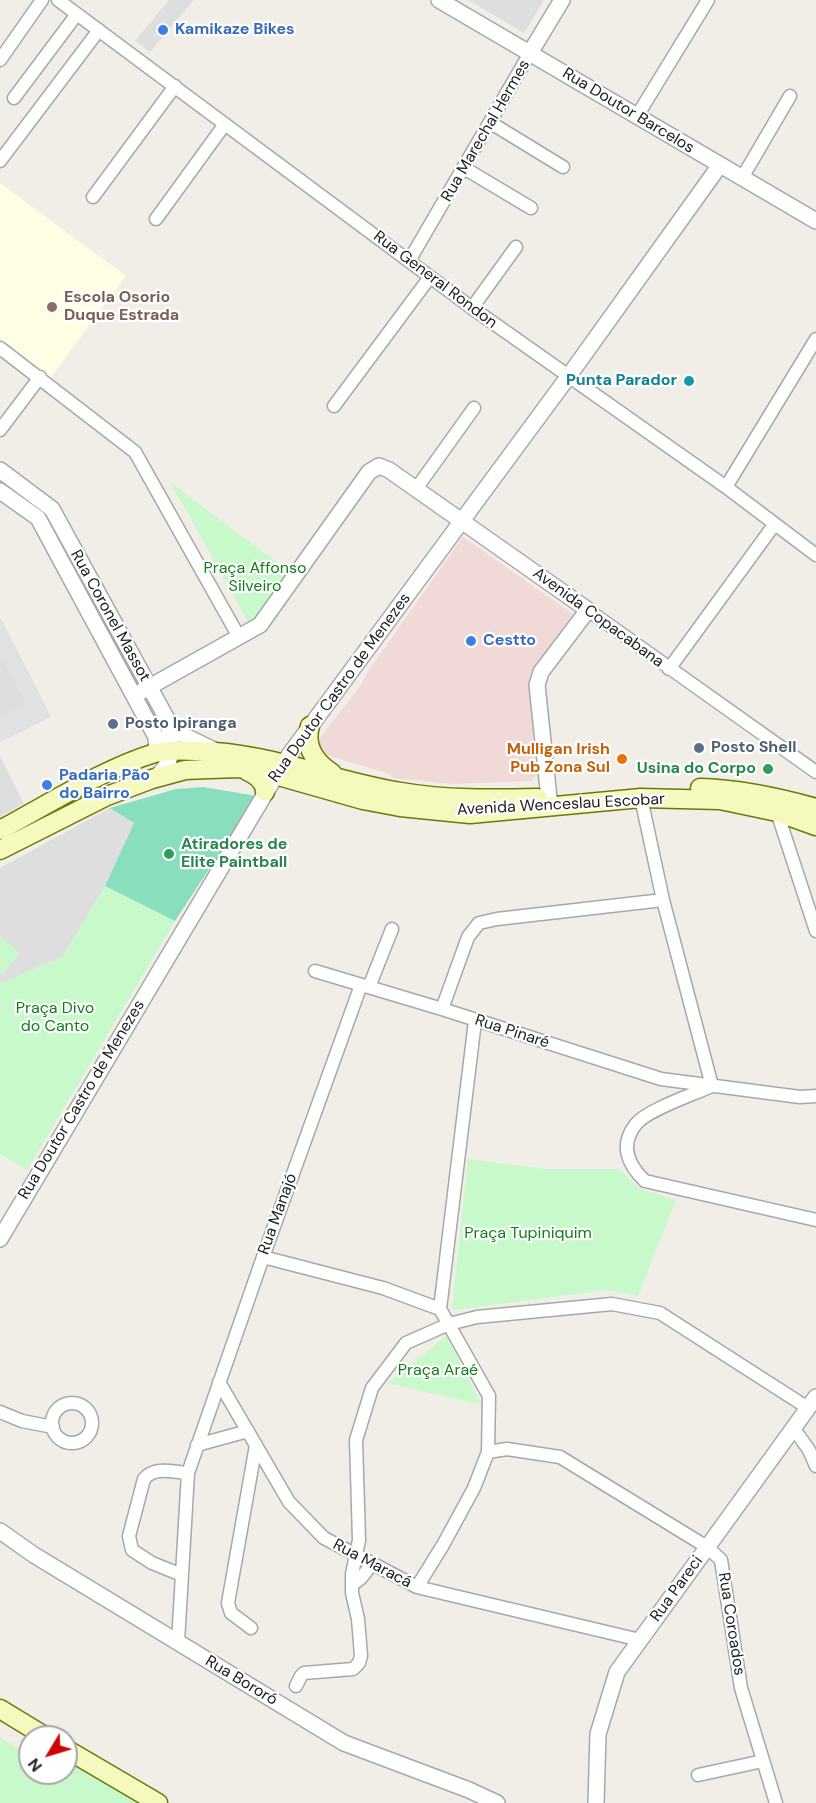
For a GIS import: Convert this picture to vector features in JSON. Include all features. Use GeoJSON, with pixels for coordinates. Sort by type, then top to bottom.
{"type":"FeatureCollection","features":[{"type":"Feature","properties":{"kind":"main road"},"geometry":{"type":"LineString","coordinates":[[310,726],[308,736],[312,753],[323,767],[339,777]]}},
{"type":"Feature","properties":{"kind":"main road","name":"Avenida Wenceslau Escobar"},"geometry":{"type":"LineString","coordinates":[[0,830],[120,766],[164,752],[216,751],[280,769],[363,800],[400,807],[470,814],[641,798],[720,800],[777,812],[816,826]]}},
{"type":"Feature","properties":{"kind":"main road"},"geometry":{"type":"LineString","coordinates":[[240,768],[259,778],[265,786],[265,792]]}},
{"type":"Feature","properties":{"kind":"main road","name":"Avenida Wenceslau Escobar"},"geometry":{"type":"LineString","coordinates":[[0,850],[107,796],[152,779],[185,770],[280,769],[339,777],[402,793],[475,799],[568,797],[639,788],[728,788],[768,795],[816,808]]}},
{"type":"Feature","properties":{"kind":"main road"},"geometry":{"type":"LineString","coordinates":[[527,810],[549,798]]}},
{"type":"Feature","properties":{"kind":"main road"},"geometry":{"type":"LineString","coordinates":[[0,1709],[26,1725]]}},
{"type":"Feature","properties":{"kind":"main road"},"geometry":{"type":"LineString","coordinates":[[78,1756],[158,1803]]}},
{"type":"Feature","properties":{"kind":"street"},"geometry":{"type":"LineString","coordinates":[[0,60],[42,0]]}},
{"type":"Feature","properties":{"kind":"street","name":"Rua General Rondon"},"geometry":{"type":"LineString","coordinates":[[58,0],[472,309],[726,487],[816,555]]}},
{"type":"Feature","properties":{"kind":"street","name":"Rua Doutor Barcelos"},"geometry":{"type":"LineString","coordinates":[[439,0],[816,222]]}},
{"type":"Feature","properties":{"kind":"street","name":"Rua Marechal Hermes"},"geometry":{"type":"LineString","coordinates":[[409,261],[562,0]]}},
{"type":"Feature","properties":{"kind":"street"},"geometry":{"type":"LineString","coordinates":[[637,116],[708,0]]}},
{"type":"Feature","properties":{"kind":"street"},"geometry":{"type":"LineString","coordinates":[[14,98],[77,14]]}},
{"type":"Feature","properties":{"kind":"street"},"geometry":{"type":"LineString","coordinates":[[0,161],[99,30]]}},
{"type":"Feature","properties":{"kind":"street"},"geometry":{"type":"LineString","coordinates":[[93,197],[175,86]]}},
{"type":"Feature","properties":{"kind":"street"},"geometry":{"type":"LineString","coordinates":[[742,178],[790,96]]}},
{"type":"Feature","properties":{"kind":"street"},"geometry":{"type":"LineString","coordinates":[[491,123],[563,167]]}},
{"type":"Feature","properties":{"kind":"street"},"geometry":{"type":"LineString","coordinates":[[156,219],[225,124]]}},
{"type":"Feature","properties":{"kind":"street","name":"Rua Doutor Castro de Menezes"},"geometry":{"type":"LineString","coordinates":[[0,1239],[280,769],[568,377],[720,165]]}},
{"type":"Feature","properties":{"kind":"street"},"geometry":{"type":"LineString","coordinates":[[464,168],[531,208]]}},
{"type":"Feature","properties":{"kind":"street"},"geometry":{"type":"LineString","coordinates":[[472,309],[516,247]]}},
{"type":"Feature","properties":{"kind":"street"},"geometry":{"type":"LineString","coordinates":[[334,406],[430,277]]}},
{"type":"Feature","properties":{"kind":"street"},"geometry":{"type":"LineString","coordinates":[[726,487],[816,339]]}},
{"type":"Feature","properties":{"kind":"street"},"geometry":{"type":"LineString","coordinates":[[0,348],[135,452],[239,637],[135,695]]}},
{"type":"Feature","properties":{"kind":"street"},"geometry":{"type":"LineString","coordinates":[[0,429],[40,378]]}},
{"type":"Feature","properties":{"kind":"street"},"geometry":{"type":"LineString","coordinates":[[416,489],[474,408]]}},
{"type":"Feature","properties":{"kind":"street","name":"Avenida Copacabana"},"geometry":{"type":"LineString","coordinates":[[239,637],[260,626],[369,472],[379,466],[462,521],[816,772]]}},
{"type":"Feature","properties":{"kind":"street","name":"Rua Coronel Massot"},"geometry":{"type":"LineString","coordinates":[[0,470],[52,509],[167,719],[171,738],[164,752]]}},
{"type":"Feature","properties":{"kind":"street","name":"Rua Coronel Massot"},"geometry":{"type":"LineString","coordinates":[[0,491],[38,518],[164,752]]}},
{"type":"Feature","properties":{"kind":"street"},"geometry":{"type":"LineString","coordinates":[[669,669],[774,525]]}},
{"type":"Feature","properties":{"kind":"street"},"geometry":{"type":"LineString","coordinates":[[549,798],[537,685],[541,672],[588,610]]}},
{"type":"Feature","properties":{"kind":"street"},"geometry":{"type":"LineString","coordinates":[[167,719],[183,735],[216,751]]}},
{"type":"Feature","properties":{"kind":"street"},"geometry":{"type":"LineString","coordinates":[[152,779],[167,766],[164,752]]}},
{"type":"Feature","properties":{"kind":"street"},"geometry":{"type":"LineString","coordinates":[[641,798],[663,900],[711,1086],[652,1112],[636,1123],[628,1141],[627,1155],[633,1170],[645,1181],[816,1220]]}},
{"type":"Feature","properties":{"kind":"street"},"geometry":{"type":"LineString","coordinates":[[777,812],[816,931]]}},
{"type":"Feature","properties":{"kind":"street"},"geometry":{"type":"LineString","coordinates":[[442,1009],[468,937],[479,923],[663,900]]}},
{"type":"Feature","properties":{"kind":"street","name":"Rua Manajó"},"geometry":{"type":"LineString","coordinates":[[178,1642],[188,1473],[263,1257],[365,986],[392,929]]}},
{"type":"Feature","properties":{"kind":"street","name":"Rua Pinaré"},"geometry":{"type":"LineString","coordinates":[[315,971],[661,1079],[800,1097],[816,1096]]}},
{"type":"Feature","properties":{"kind":"street"},"geometry":{"type":"LineString","coordinates":[[417,1587],[474,1488],[488,1452],[489,1396],[440,1309],[475,1021]]}},
{"type":"Feature","properties":{"kind":"street"},"geometry":{"type":"LineString","coordinates":[[263,1257],[383,1288],[440,1309]]}},
{"type":"Feature","properties":{"kind":"street"},"geometry":{"type":"LineString","coordinates":[[296,1686],[304,1673],[353,1669],[359,1663],[361,1656],[358,1619],[352,1585],[359,1540],[356,1440],[372,1388],[406,1343],[449,1324],[477,1317],[612,1304],[660,1313],[812,1402]]}},
{"type":"Feature","properties":{"kind":"street","name":"Rua Maracá"},"geometry":{"type":"LineString","coordinates":[[219,1382],[289,1502],[324,1538],[417,1587],[640,1640]]}},
{"type":"Feature","properties":{"kind":"street","name":"Rua Pareci"},"geometry":{"type":"LineString","coordinates":[[596,1803],[598,1734],[617,1672],[812,1402]]}},
{"type":"Feature","properties":{"kind":"street"},"geometry":{"type":"LineString","coordinates":[[0,1412],[53,1427]]}},
{"type":"Feature","properties":{"kind":"street"},"geometry":{"type":"LineString","coordinates":[[794,1429],[816,1466]]}},
{"type":"Feature","properties":{"kind":"street"},"geometry":{"type":"LineString","coordinates":[[197,1445],[248,1431]]}},
{"type":"Feature","properties":{"kind":"street"},"geometry":{"type":"LineString","coordinates":[[251,1628],[231,1613],[228,1603],[256,1445]]}},
{"type":"Feature","properties":{"kind":"street","name":"Rua Coroados"},"geometry":{"type":"LineString","coordinates":[[488,1452],[507,1449],[560,1457],[707,1547],[721,1560],[741,1688],[776,1803]]}},
{"type":"Feature","properties":{"kind":"street"},"geometry":{"type":"LineString","coordinates":[[182,1575],[152,1563],[132,1550],[129,1536],[144,1479],[148,1474],[155,1471],[188,1473]]}},
{"type":"Feature","properties":{"kind":"street","name":"Rua Bororó"},"geometry":{"type":"LineString","coordinates":[[0,1531],[34,1555],[344,1743],[469,1790],[497,1803]]}},
{"type":"Feature","properties":{"kind":"street"},"geometry":{"type":"LineString","coordinates":[[352,1585],[372,1564]]}},
{"type":"Feature","properties":{"kind":"street"},"geometry":{"type":"LineString","coordinates":[[698,1775],[763,1761]]}},
{"type":"Feature","properties":{"kind":"shaded area"},"geometry":{"type":"Polygon","coordinates":[[[169,0],[194,0],[150,52],[135,41],[169,0]]]}},
{"type":"Feature","properties":{"kind":"shaded area"},"geometry":{"type":"Polygon","coordinates":[[[468,0],[544,0],[524,33],[468,0]]]}},
{"type":"Feature","properties":{"kind":"shaded area","name":"Escola Osorio Duque Estrada"},"geometry":{"type":"Polygon","coordinates":[[[0,183],[126,276],[51,377],[0,338],[0,183]]]}},
{"type":"Feature","properties":{"kind":"shaded area","name":"Cestto"},"geometry":{"type":"Polygon","coordinates":[[[463,537],[573,614],[532,669],[529,681],[535,727],[532,741],[536,776],[531,781],[453,784],[393,778],[390,774],[326,755],[320,748],[320,738],[361,685],[368,671],[463,537]]]}},
{"type":"Feature","properties":{"kind":"shaded area"},"geometry":{"type":"Polygon","coordinates":[[[0,617],[51,717],[0,742],[0,617]]]}},
{"type":"Feature","properties":{"kind":"shaded area"},"geometry":{"type":"Polygon","coordinates":[[[0,617],[51,717],[0,742],[0,717],[26,703],[0,658],[0,617]]]}},
{"type":"Feature","properties":{"kind":"shaded area"},"geometry":{"type":"Polygon","coordinates":[[[0,756],[24,804],[0,816],[0,756]]]}},
{"type":"Feature","properties":{"kind":"shaded area"},"geometry":{"type":"Polygon","coordinates":[[[110,808],[134,823],[105,886],[63,956],[0,984],[0,868],[110,808]]]}},
{"type":"Feature","properties":{"kind":"green space","name":"Praça Affonso Silveiro"},"geometry":{"type":"Polygon","coordinates":[[[170,482],[291,573],[264,613],[250,625],[170,482]]]}},
{"type":"Feature","properties":{"kind":"green space","name":"Atiradores de Elite Paintball"},"geometry":{"type":"Polygon","coordinates":[[[203,787],[257,796],[175,921],[105,886],[134,823],[110,808],[176,789],[203,787]]]}},
{"type":"Feature","properties":{"kind":"green space","name":"Praça Divo do Canto"},"geometry":{"type":"Polygon","coordinates":[[[105,886],[175,921],[27,1170],[0,1154],[0,984],[63,956],[105,886]]]}},
{"type":"Feature","properties":{"kind":"green space"},"geometry":{"type":"Polygon","coordinates":[[[0,936],[20,954],[2,974],[0,972],[0,936]]]}},
{"type":"Feature","properties":{"kind":"green space","name":"Praça Tupiniquim"},"geometry":{"type":"Polygon","coordinates":[[[468,1159],[546,1169],[619,1169],[640,1189],[676,1200],[638,1296],[608,1290],[452,1310],[468,1159]]]}},
{"type":"Feature","properties":{"kind":"green space","name":"Praça Araé"},"geometry":{"type":"Polygon","coordinates":[[[446,1336],[482,1405],[388,1383],[446,1336]]]}},
{"type":"Feature","properties":{"kind":"green space"},"geometry":{"type":"Polygon","coordinates":[[[0,1737],[18,1748],[18,1785],[78,1785],[78,1766],[141,1803],[0,1803],[0,1737]]]}},
{"type":"Feature","properties":{"kind":"place","name":"Kamikaze Bikes"},"geometry":{"type":"Point","coordinates":[163,30]}},
{"type":"Feature","properties":{"kind":"place","name":"Escola Osorio Duque Estrada"},"geometry":{"type":"Point","coordinates":[52,307]}},
{"type":"Feature","properties":{"kind":"place","name":"Punta Parador"},"geometry":{"type":"Point","coordinates":[689,381]}},
{"type":"Feature","properties":{"kind":"place","name":"Cestto"},"geometry":{"type":"Point","coordinates":[471,641]}},
{"type":"Feature","properties":{"kind":"place","name":"Posto Ipiranga"},"geometry":{"type":"Point","coordinates":[113,724]}},
{"type":"Feature","properties":{"kind":"place","name":"Posto Shell"},"geometry":{"type":"Point","coordinates":[699,748]}},
{"type":"Feature","properties":{"kind":"place","name":"Mulligan Irish Pub Zona Sul"},"geometry":{"type":"Point","coordinates":[622,759]}},
{"type":"Feature","properties":{"kind":"place","name":"Usina do Corpo"},"geometry":{"type":"Point","coordinates":[768,769]}},
{"type":"Feature","properties":{"kind":"place","name":"Padaria Pão do Bairro"},"geometry":{"type":"Point","coordinates":[47,785]}},
{"type":"Feature","properties":{"kind":"place","name":"Atiradores de Elite Paintball"},"geometry":{"type":"Point","coordinates":[169,854]}}]}
